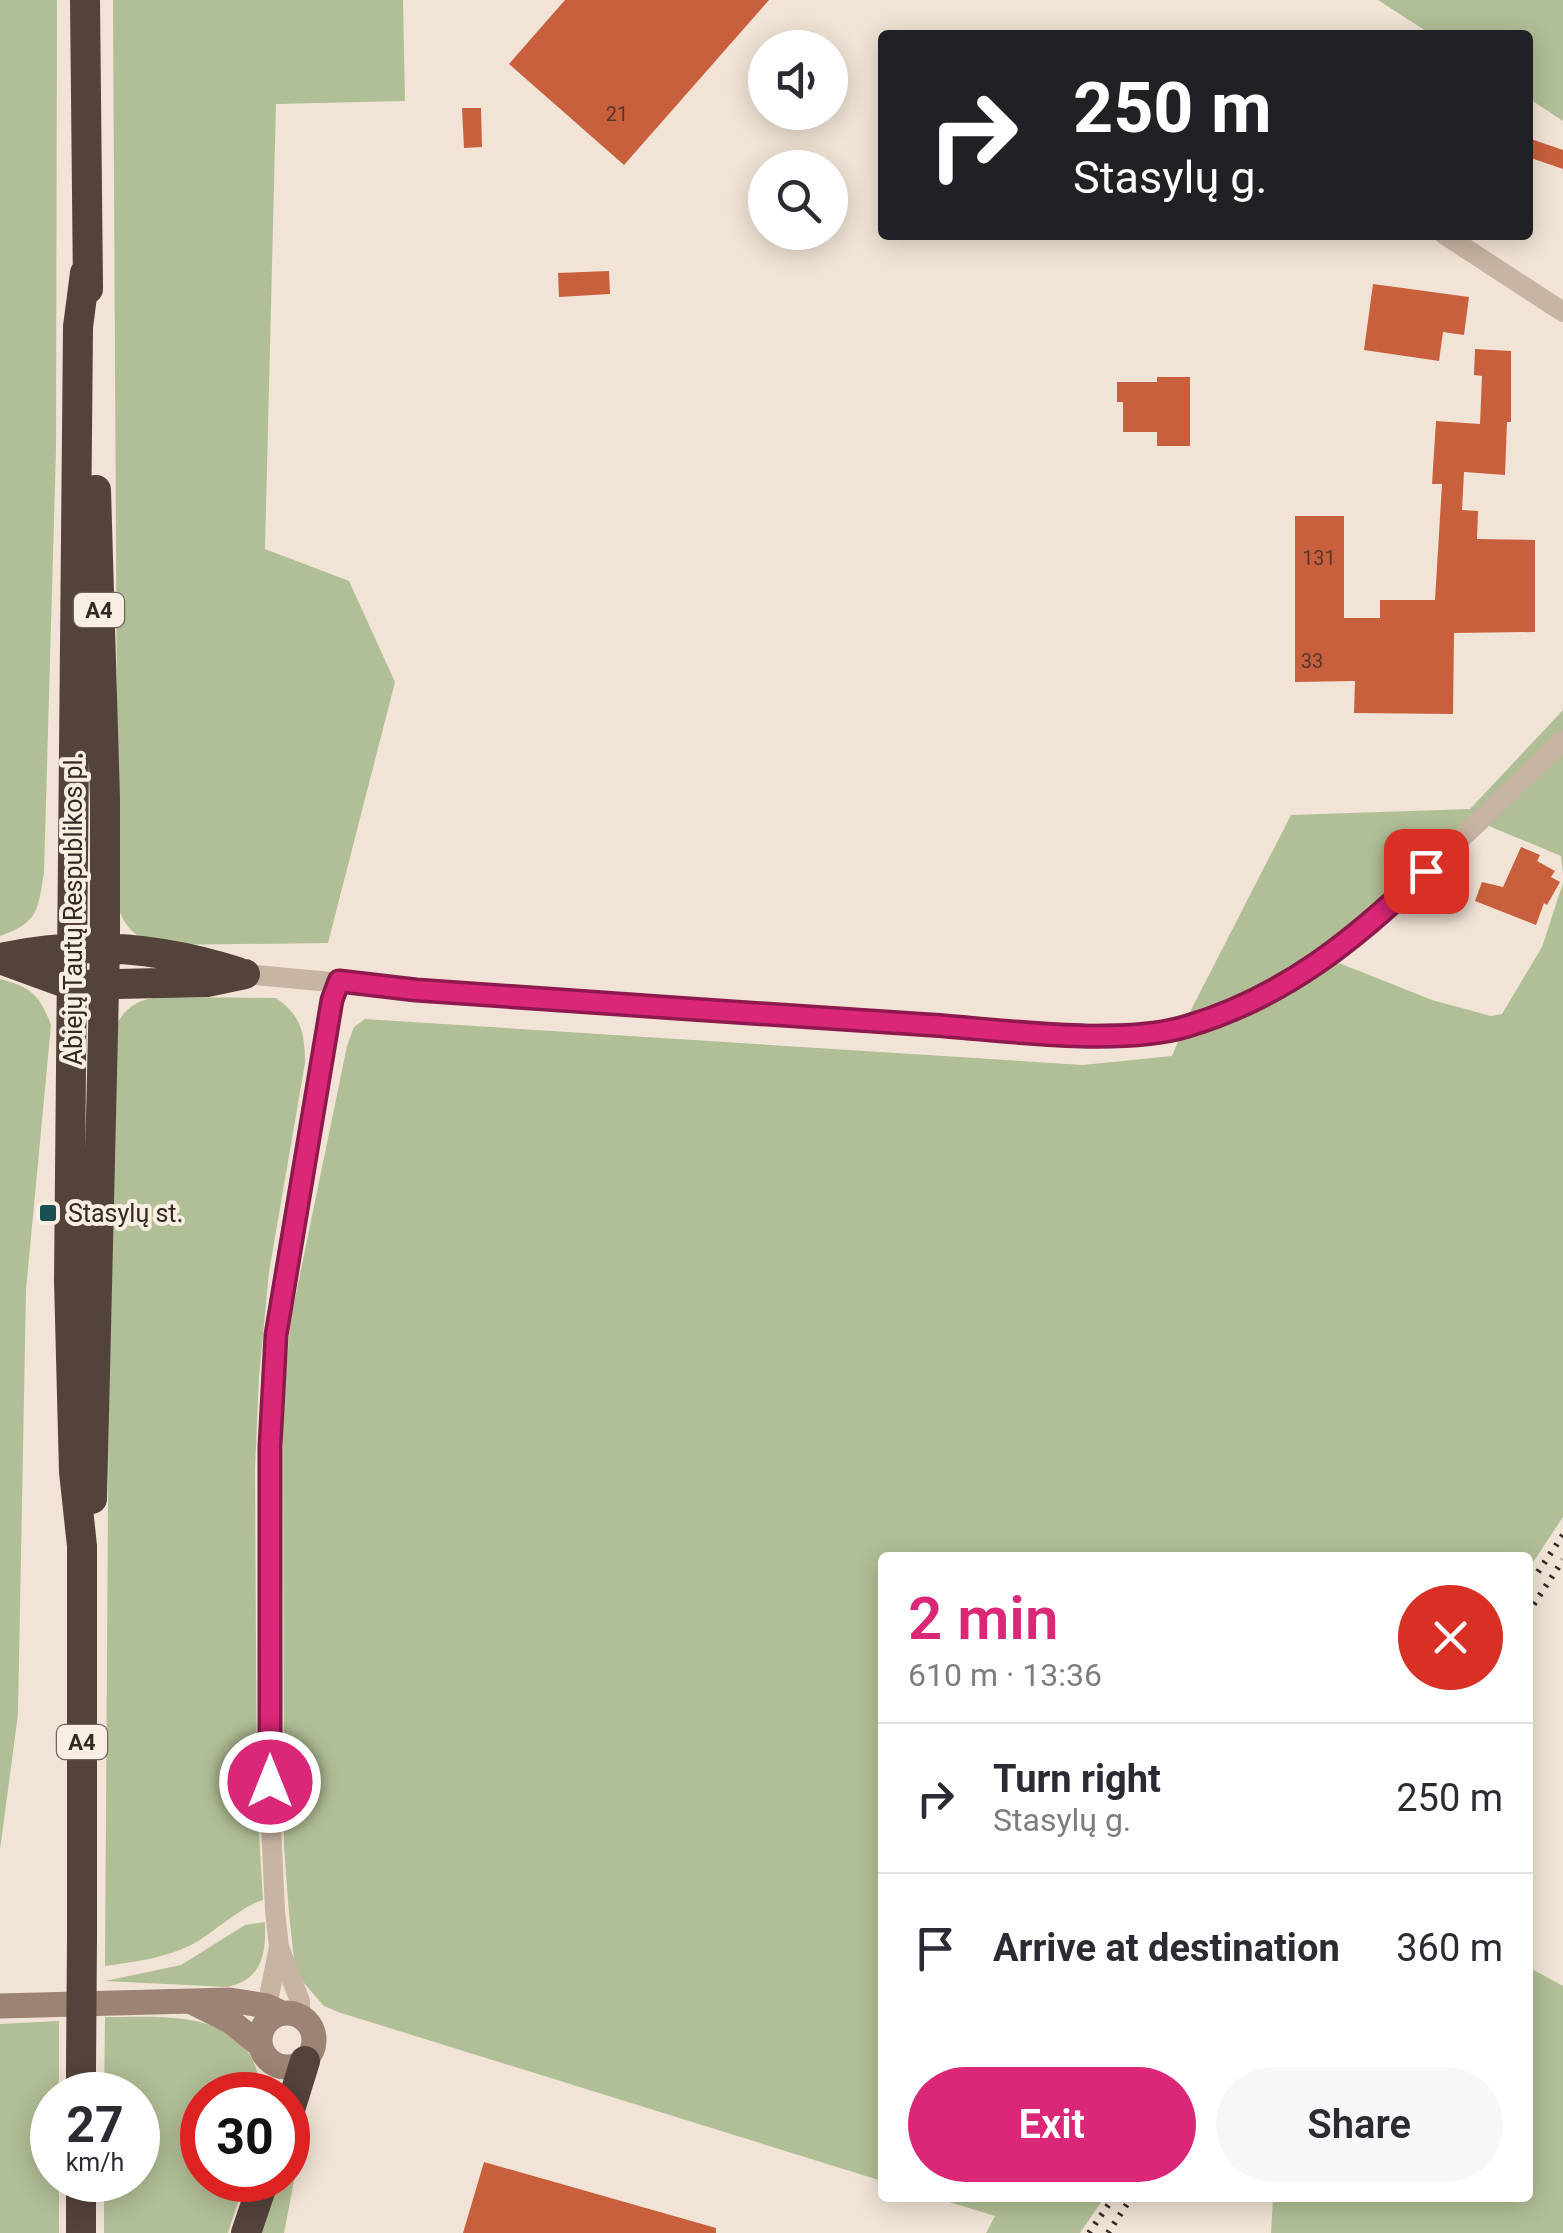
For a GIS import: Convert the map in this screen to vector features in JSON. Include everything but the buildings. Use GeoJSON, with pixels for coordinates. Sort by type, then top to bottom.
{"type":"FeatureCollection","features":[{"type":"Feature","properties":{"kind":"highway","name":"Abiejų Tautų Respublikos pl."},"geometry":{"type":"LineString","coordinates":[[82,1546],[91,1508],[94,1460],[105,948],[105,799],[92,328],[86,272],[85,0]]}},
{"type":"Feature","properties":{"kind":"highway","name":"Abiejų Tautų Respublikos pl."},"geometry":{"type":"LineString","coordinates":[[82,2072],[82,1546],[70,1377],[78,327],[86,272]]}},
{"type":"Feature","properties":{"kind":"highway"},"geometry":{"type":"LineString","coordinates":[[0,958],[72,947],[105,948],[197,960],[244,974]]}},
{"type":"Feature","properties":{"kind":"highway"},"geometry":{"type":"LineString","coordinates":[[0,958],[71,984],[207,982],[244,974]]}},
{"type":"Feature","properties":{"kind":"highway"},"geometry":{"type":"LineString","coordinates":[[301,2072],[305,2060]]}},
{"type":"Feature","properties":{"kind":"highway"},"geometry":{"type":"LineString","coordinates":[[81,2202],[81,2233]]}},
{"type":"Feature","properties":{"kind":"highway"},"geometry":{"type":"LineString","coordinates":[[246,2233],[257,2202]]}},
{"type":"Feature","properties":{"kind":"main road"},"geometry":{"type":"LineString","coordinates":[[0,2006],[230,2000],[274,2021],[313,2033],[312,2050],[297,2066],[269,2062],[274,2021]]}},
{"type":"Feature","properties":{"kind":"main road"},"geometry":{"type":"LineString","coordinates":[[192,2002],[230,2021],[274,2021]]}},
{"type":"Feature","properties":{"kind":"street"},"geometry":{"type":"LineString","coordinates":[[1453,240],[1563,312]]}},
{"type":"Feature","properties":{"kind":"street"},"geometry":{"type":"LineString","coordinates":[[244,974],[416,990],[997,1030],[1162,1032],[1267,996],[1320,964],[1372,924],[1563,740]]}},
{"type":"Feature","properties":{"kind":"street"},"geometry":{"type":"LineString","coordinates":[[274,2021],[279,1946],[270,1782],[272,1391],[289,1244],[332,1000],[339,981]]}},
{"type":"Feature","properties":{"kind":"street"},"geometry":{"type":"LineString","coordinates":[[274,2021],[300,2001],[279,1946]]}},
{"type":"Feature","properties":{"kind":"green space"},"geometry":{"type":"Polygon","coordinates":[[[0,0],[57,0],[56,450],[44,872],[34,913],[22,926],[0,936],[0,0]]]}},
{"type":"Feature","properties":{"kind":"green space"},"geometry":{"type":"Polygon","coordinates":[[[113,0],[403,0],[405,101],[276,104],[265,549],[349,581],[395,682],[328,943],[161,945],[134,933],[118,908],[113,0]]]}},
{"type":"Feature","properties":{"kind":"green space"},"geometry":{"type":"Polygon","coordinates":[[[1378,0],[1563,0],[1563,121],[1533,101],[1533,30],[1424,30],[1378,0]]]}},
{"type":"Feature","properties":{"kind":"green space"},"geometry":{"type":"Polygon","coordinates":[[[1563,710],[1563,874],[1561,856],[1489,826],[1339,963],[1432,1000],[1491,1016],[1502,1014],[1542,947],[1563,883],[1563,1517],[1533,1562],[1533,1552],[878,1552],[878,2180],[324,2006],[303,1982],[294,1960],[284,1847],[283,1413],[290,1323],[354,1027],[365,1019],[1083,1065],[1172,1056],[1192,1008],[1291,815],[1470,809],[1563,710]]]}},
{"type":"Feature","properties":{"kind":"green space"},"geometry":{"type":"Polygon","coordinates":[[[0,979],[33,994],[51,1025],[26,1290],[18,1714],[0,1850],[0,979]]]}},
{"type":"Feature","properties":{"kind":"green space"},"geometry":{"type":"Polygon","coordinates":[[[159,997],[276,998],[296,1018],[304,1043],[305,1063],[269,1272],[259,1377],[255,1469],[257,1801],[263,1900],[181,1949],[105,1966],[111,1035],[129,1008],[159,997]]]}},
{"type":"Feature","properties":{"kind":"green space"},"geometry":{"type":"Polygon","coordinates":[[[265,1922],[260,1964],[239,1983],[227,1987],[105,1981],[181,1965],[245,1925],[265,1922]]]}},
{"type":"Feature","properties":{"kind":"green space"},"geometry":{"type":"Polygon","coordinates":[[[1533,1970],[1563,1986],[1563,2233],[1271,2233],[1273,2202],[1533,2202],[1533,1970]]]}},
{"type":"Feature","properties":{"kind":"green space"},"geometry":{"type":"Polygon","coordinates":[[[105,2017],[156,2017],[205,2023],[244,2046],[256,2072],[180,2072],[180,2202],[238,2202],[228,2233],[104,2233],[104,2202],[160,2202],[160,2072],[104,2072],[105,2017]]]}},
{"type":"Feature","properties":{"kind":"green space"},"geometry":{"type":"Polygon","coordinates":[[[59,2021],[59,2072],[30,2072],[30,2202],[59,2202],[59,2233],[0,2233],[0,2024],[59,2021]]]}},
{"type":"Feature","properties":{"kind":"green space"},"geometry":{"type":"Polygon","coordinates":[[[266,2202],[290,2202],[284,2233],[254,2233],[266,2202]]]}},
{"type":"Feature","properties":{"kind":"green space"},"geometry":{"type":"Polygon","coordinates":[[[949,2202],[1101,2202],[1080,2233],[986,2233],[995,2216],[949,2202]]]}},
{"type":"Feature","properties":{"kind":"railway"},"geometry":{"type":"LineString","coordinates":[[1538,1572],[1563,1535]]}},
{"type":"Feature","properties":{"kind":"railway"},"geometry":{"type":"LineString","coordinates":[[1533,1605],[1563,1560]]}},
{"type":"Feature","properties":{"kind":"railway"},"geometry":{"type":"LineString","coordinates":[[1089,2233],[1110,2202]]}},
{"type":"Feature","properties":{"kind":"railway"},"geometry":{"type":"LineString","coordinates":[[1108,2233],[1128,2202]]}},
{"type":"Feature","properties":{"kind":"place","name":"Stasylų st."},"geometry":{"type":"Point","coordinates":[48,1213]}},
{"type":"Feature","properties":{"kind":"route"},"geometry":{"type":"LineString","coordinates":[[270,1782],[270,1446],[276,1335],[332,1000],[339,981],[416,990],[978,1028],[1096,1034],[1162,1032],[1267,996],[1320,964],[1372,924],[1426,871]]}}]}
